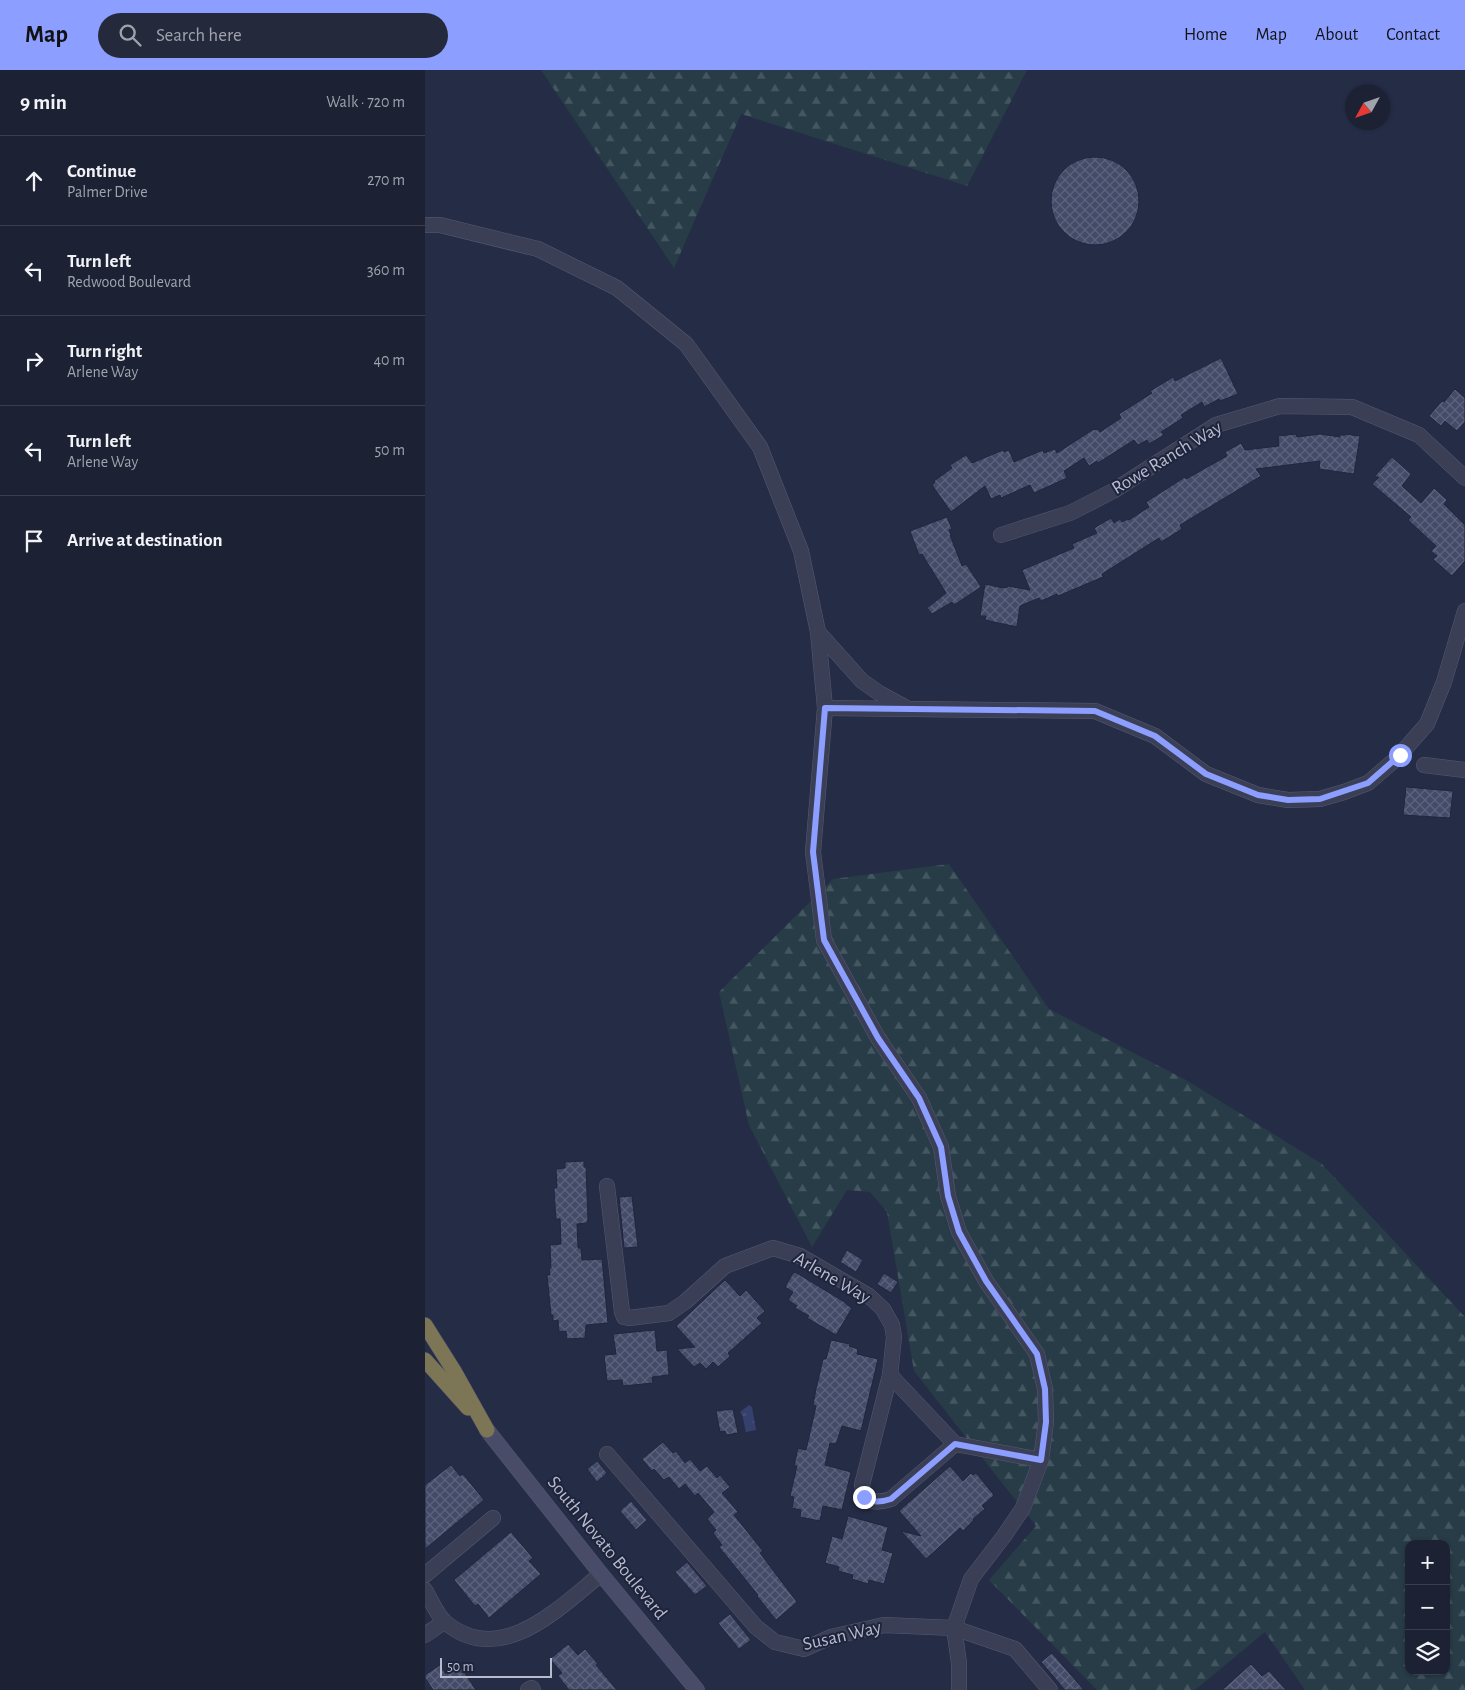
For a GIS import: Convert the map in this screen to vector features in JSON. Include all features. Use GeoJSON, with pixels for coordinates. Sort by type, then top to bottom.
{"type":"FeatureCollection","features":[{"type":"Feature","properties":{"kind":"highway"},"geometry":{"type":"LineString","coordinates":[[425,1325],[454,1371],[487,1430]]}},
{"type":"Feature","properties":{"kind":"highway"},"geometry":{"type":"LineString","coordinates":[[425,1360],[487,1430]]}},
{"type":"Feature","properties":{"kind":"main road","name":"South Novato Boulevard"},"geometry":{"type":"LineString","coordinates":[[487,1430],[601,1574],[697,1690]]}},
{"type":"Feature","properties":{"kind":"street"},"geometry":{"type":"LineString","coordinates":[[425,225],[440,225],[538,249],[617,288],[686,344],[760,447],[801,551],[818,632],[825,708],[813,852],[824,940],[878,1038],[919,1098],[941,1147],[948,1196],[959,1232],[986,1281],[1037,1354],[1045,1389],[1046,1422],[1041,1460],[1023,1508],[971,1579],[954,1628],[959,1663],[959,1690]]}},
{"type":"Feature","properties":{"kind":"street","name":"Rowe Ranch Way"},"geometry":{"type":"LineString","coordinates":[[1001,535],[1070,513],[1113,491],[1217,425],[1280,406],[1353,408],[1419,434],[1465,478]]}},
{"type":"Feature","properties":{"kind":"street"},"geometry":{"type":"LineString","coordinates":[[825,708],[1095,711],[1155,736],[1206,774],[1258,795],[1288,800],[1320,799],[1368,783],[1397,758],[1427,724],[1444,682],[1465,611]]}},
{"type":"Feature","properties":{"kind":"street"},"geometry":{"type":"LineString","coordinates":[[818,632],[862,681],[908,709]]}},
{"type":"Feature","properties":{"kind":"street"},"geometry":{"type":"LineString","coordinates":[[1424,765],[1465,770]]}},
{"type":"Feature","properties":{"kind":"street","name":"Arlene Way"},"geometry":{"type":"LineString","coordinates":[[607,1186],[624,1317],[669,1313],[685,1302],[725,1266],[773,1248],[800,1256],[869,1296],[883,1309],[892,1325],[894,1337],[890,1375],[862,1486],[864,1497],[873,1502],[891,1499],[955,1444]]}},
{"type":"Feature","properties":{"kind":"street"},"geometry":{"type":"LineString","coordinates":[[890,1375],[955,1444],[1041,1460]]}},
{"type":"Feature","properties":{"kind":"street","name":"Susan Way"},"geometry":{"type":"LineString","coordinates":[[607,1454],[756,1627],[775,1642],[803,1649],[831,1637],[884,1625],[954,1628],[1015,1649],[1050,1690]]}},
{"type":"Feature","properties":{"kind":"street"},"geometry":{"type":"LineString","coordinates":[[425,1575],[493,1518]]}},
{"type":"Feature","properties":{"kind":"street"},"geometry":{"type":"LineString","coordinates":[[425,1590],[444,1622],[474,1638],[493,1640],[514,1636],[534,1626],[601,1574]]}},
{"type":"Feature","properties":{"kind":"street"},"geometry":{"type":"LineString","coordinates":[[425,1635],[444,1622]]}},
{"type":"Feature","properties":{"kind":"green space"},"geometry":{"type":"Polygon","coordinates":[[[541,70],[1027,70],[967,186],[741,114],[674,268],[541,70]]]}},
{"type":"Feature","properties":{"kind":"green space"},"geometry":{"type":"Polygon","coordinates":[[[949,864],[1049,1009],[1186,1080],[1322,1164],[1465,1317],[1465,1690],[1305,1690],[1265,1632],[1195,1690],[1097,1690],[989,1580],[1036,1526],[914,1371],[887,1212],[870,1192],[847,1190],[812,1247],[749,1125],[719,992],[833,879],[949,864]]]}},
{"type":"Feature","properties":{"kind":"water"},"geometry":{"type":"Polygon","coordinates":[[[749,1405],[752,1407],[756,1430],[746,1432],[740,1412],[749,1405]]]}},
{"type":"Feature","properties":{"kind":"building"},"geometry":{"type":"Polygon","coordinates":[[[1086,157],[1104,157],[1120,164],[1132,176],[1139,192],[1139,210],[1132,226],[1120,238],[1104,245],[1086,245],[1070,238],[1058,226],[1051,210],[1051,192],[1058,176],[1070,164],[1086,157]]]}},
{"type":"Feature","properties":{"kind":"building"},"geometry":{"type":"Polygon","coordinates":[[[1221,358],[1238,394],[1220,401],[1219,399],[1204,407],[1202,402],[1181,415],[1183,418],[1161,432],[1164,435],[1149,444],[1147,440],[1138,445],[1134,440],[1098,463],[1097,461],[1089,466],[1084,458],[1064,471],[1067,478],[1034,493],[1030,485],[1001,498],[1000,495],[991,499],[985,486],[951,512],[932,485],[934,481],[952,468],[950,465],[966,455],[972,463],[1003,450],[1004,452],[1009,450],[1014,462],[1043,450],[1044,453],[1055,449],[1057,453],[1094,429],[1098,429],[1100,432],[1121,418],[1119,414],[1173,377],[1175,381],[1221,358]]]}},
{"type":"Feature","properties":{"kind":"building"},"geometry":{"type":"Polygon","coordinates":[[[1455,389],[1465,398],[1465,422],[1457,431],[1445,421],[1441,426],[1429,416],[1455,389]]]}},
{"type":"Feature","properties":{"kind":"building"},"geometry":{"type":"Polygon","coordinates":[[[1296,434],[1297,437],[1320,434],[1340,437],[1340,435],[1345,434],[1360,436],[1354,474],[1319,469],[1320,461],[1256,469],[1261,476],[1180,525],[1182,529],[1161,542],[1159,538],[1102,574],[1103,577],[1058,596],[1057,594],[1041,601],[1039,598],[1020,606],[1017,627],[985,620],[986,616],[980,616],[985,584],[1003,588],[1008,586],[1030,590],[1022,570],[1074,548],[1072,544],[1097,533],[1094,528],[1111,518],[1114,523],[1120,519],[1122,522],[1129,520],[1149,507],[1146,502],[1185,477],[1186,479],[1227,456],[1225,452],[1241,443],[1245,450],[1279,446],[1278,436],[1296,434]]]}},
{"type":"Feature","properties":{"kind":"building"},"geometry":{"type":"Polygon","coordinates":[[[1392,457],[1411,474],[1402,486],[1421,503],[1434,488],[1447,500],[1444,504],[1465,525],[1465,561],[1452,576],[1433,559],[1437,556],[1431,551],[1436,546],[1408,520],[1411,517],[1372,484],[1379,477],[1374,477],[1392,457]]]}},
{"type":"Feature","properties":{"kind":"building"},"geometry":{"type":"Polygon","coordinates":[[[947,517],[952,529],[949,530],[950,535],[962,566],[966,564],[981,587],[954,605],[952,602],[932,614],[927,608],[946,593],[922,554],[919,555],[910,531],[947,517]]]}},
{"type":"Feature","properties":{"kind":"building"},"geometry":{"type":"Polygon","coordinates":[[[1406,787],[1453,791],[1450,818],[1403,815],[1406,787]]]}},
{"type":"Feature","properties":{"kind":"building"},"geometry":{"type":"Polygon","coordinates":[[[584,1161],[584,1167],[586,1167],[588,1221],[587,1223],[577,1224],[578,1248],[581,1248],[582,1260],[602,1259],[608,1323],[586,1325],[585,1338],[567,1339],[566,1331],[559,1332],[558,1320],[553,1321],[553,1315],[551,1315],[547,1275],[550,1275],[549,1268],[551,1268],[550,1245],[561,1244],[560,1219],[556,1219],[554,1188],[557,1188],[556,1169],[565,1168],[565,1162],[584,1161]]]}},
{"type":"Feature","properties":{"kind":"building"},"geometry":{"type":"Polygon","coordinates":[[[632,1196],[638,1247],[624,1248],[619,1197],[632,1196]]]}},
{"type":"Feature","properties":{"kind":"building"},"geometry":{"type":"Polygon","coordinates":[[[847,1250],[863,1260],[856,1272],[840,1262],[847,1250]]]}},
{"type":"Feature","properties":{"kind":"building"},"geometry":{"type":"Polygon","coordinates":[[[795,1272],[852,1308],[836,1335],[807,1318],[809,1316],[795,1308],[797,1306],[788,1300],[793,1292],[785,1287],[795,1272]]]}},
{"type":"Feature","properties":{"kind":"building"},"geometry":{"type":"Polygon","coordinates":[[[884,1273],[898,1282],[891,1293],[877,1284],[884,1273]]]}},
{"type":"Feature","properties":{"kind":"building"},"geometry":{"type":"Polygon","coordinates":[[[725,1280],[740,1296],[746,1290],[765,1311],[757,1318],[762,1323],[728,1353],[730,1356],[718,1367],[713,1362],[706,1369],[700,1363],[694,1367],[677,1349],[695,1347],[676,1326],[725,1280]]]}},
{"type":"Feature","properties":{"kind":"building"},"geometry":{"type":"Polygon","coordinates":[[[655,1330],[657,1351],[667,1350],[669,1375],[652,1377],[653,1383],[623,1386],[622,1380],[607,1381],[604,1355],[616,1354],[613,1334],[655,1330]]]}},
{"type":"Feature","properties":{"kind":"building"},"geometry":{"type":"Polygon","coordinates":[[[831,1340],[850,1344],[849,1346],[858,1349],[857,1354],[878,1359],[861,1431],[842,1426],[836,1444],[830,1443],[825,1465],[851,1472],[842,1510],[823,1506],[820,1521],[800,1517],[801,1510],[792,1508],[794,1497],[790,1496],[797,1466],[794,1466],[798,1448],[806,1450],[816,1406],[813,1405],[816,1389],[823,1359],[826,1359],[831,1340]]]}},
{"type":"Feature","properties":{"kind":"building"},"geometry":{"type":"Polygon","coordinates":[[[733,1409],[738,1433],[726,1435],[725,1431],[720,1432],[716,1411],[733,1409]]]}},
{"type":"Feature","properties":{"kind":"building"},"geometry":{"type":"Polygon","coordinates":[[[663,1442],[673,1453],[676,1451],[685,1463],[690,1459],[700,1471],[707,1466],[717,1478],[720,1475],[730,1487],[722,1493],[738,1512],[734,1515],[763,1551],[760,1553],[797,1602],[776,1620],[719,1547],[722,1545],[713,1533],[716,1530],[707,1519],[714,1512],[698,1493],[695,1496],[685,1484],[679,1489],[669,1477],[664,1480],[654,1469],[652,1471],[642,1459],[663,1442]]]}},
{"type":"Feature","properties":{"kind":"building"},"geometry":{"type":"Polygon","coordinates":[[[597,1461],[607,1473],[597,1482],[587,1469],[597,1461]]]}},
{"type":"Feature","properties":{"kind":"building"},"geometry":{"type":"Polygon","coordinates":[[[451,1465],[460,1476],[463,1474],[484,1500],[425,1549],[425,1485],[451,1465]]]}},
{"type":"Feature","properties":{"kind":"building"},"geometry":{"type":"Polygon","coordinates":[[[950,1466],[963,1481],[971,1473],[973,1475],[976,1473],[994,1495],[982,1506],[985,1509],[963,1531],[960,1528],[926,1559],[901,1531],[921,1536],[899,1511],[950,1466]]]}},
{"type":"Feature","properties":{"kind":"building"},"geometry":{"type":"Polygon","coordinates":[[[631,1501],[647,1520],[636,1530],[620,1511],[631,1501]]]}},
{"type":"Feature","properties":{"kind":"building"},"geometry":{"type":"Polygon","coordinates":[[[848,1516],[888,1527],[882,1550],[893,1553],[884,1584],[869,1580],[868,1584],[852,1579],[853,1575],[838,1571],[839,1567],[825,1563],[832,1536],[842,1539],[848,1516]]]}},
{"type":"Feature","properties":{"kind":"building"},"geometry":{"type":"Polygon","coordinates":[[[511,1532],[533,1558],[529,1561],[541,1574],[489,1618],[478,1604],[475,1606],[454,1580],[511,1532]]]}},
{"type":"Feature","properties":{"kind":"building"},"geometry":{"type":"Polygon","coordinates":[[[687,1562],[707,1586],[695,1595],[675,1572],[687,1562]]]}},
{"type":"Feature","properties":{"kind":"building"},"geometry":{"type":"Polygon","coordinates":[[[730,1614],[751,1640],[739,1649],[718,1623],[730,1614]]]}},
{"type":"Feature","properties":{"kind":"building"},"geometry":{"type":"Polygon","coordinates":[[[568,1644],[578,1655],[585,1649],[617,1690],[569,1690],[558,1676],[562,1673],[550,1659],[568,1644]]]}},
{"type":"Feature","properties":{"kind":"building"},"geometry":{"type":"Polygon","coordinates":[[[1052,1653],[1084,1690],[1065,1690],[1041,1662],[1052,1653]]]}},
{"type":"Feature","properties":{"kind":"building"},"geometry":{"type":"Polygon","coordinates":[[[459,1664],[476,1690],[433,1690],[425,1678],[425,1675],[440,1665],[445,1673],[459,1664]]]}},
{"type":"Feature","properties":{"kind":"building"},"geometry":{"type":"Polygon","coordinates":[[[1251,1664],[1262,1676],[1269,1671],[1286,1690],[1222,1690],[1251,1664]]]}},
{"type":"Feature","properties":{"kind":"route"},"geometry":{"type":"LineString","coordinates":[[864,1497],[873,1502],[891,1499],[955,1444],[1041,1460],[1046,1422],[1045,1389],[1037,1354],[986,1281],[959,1232],[948,1196],[941,1147],[919,1098],[878,1038],[824,940],[813,852],[825,708],[1095,711],[1155,736],[1206,774],[1258,795],[1288,800],[1320,799],[1368,783],[1400,755]]}}]}
